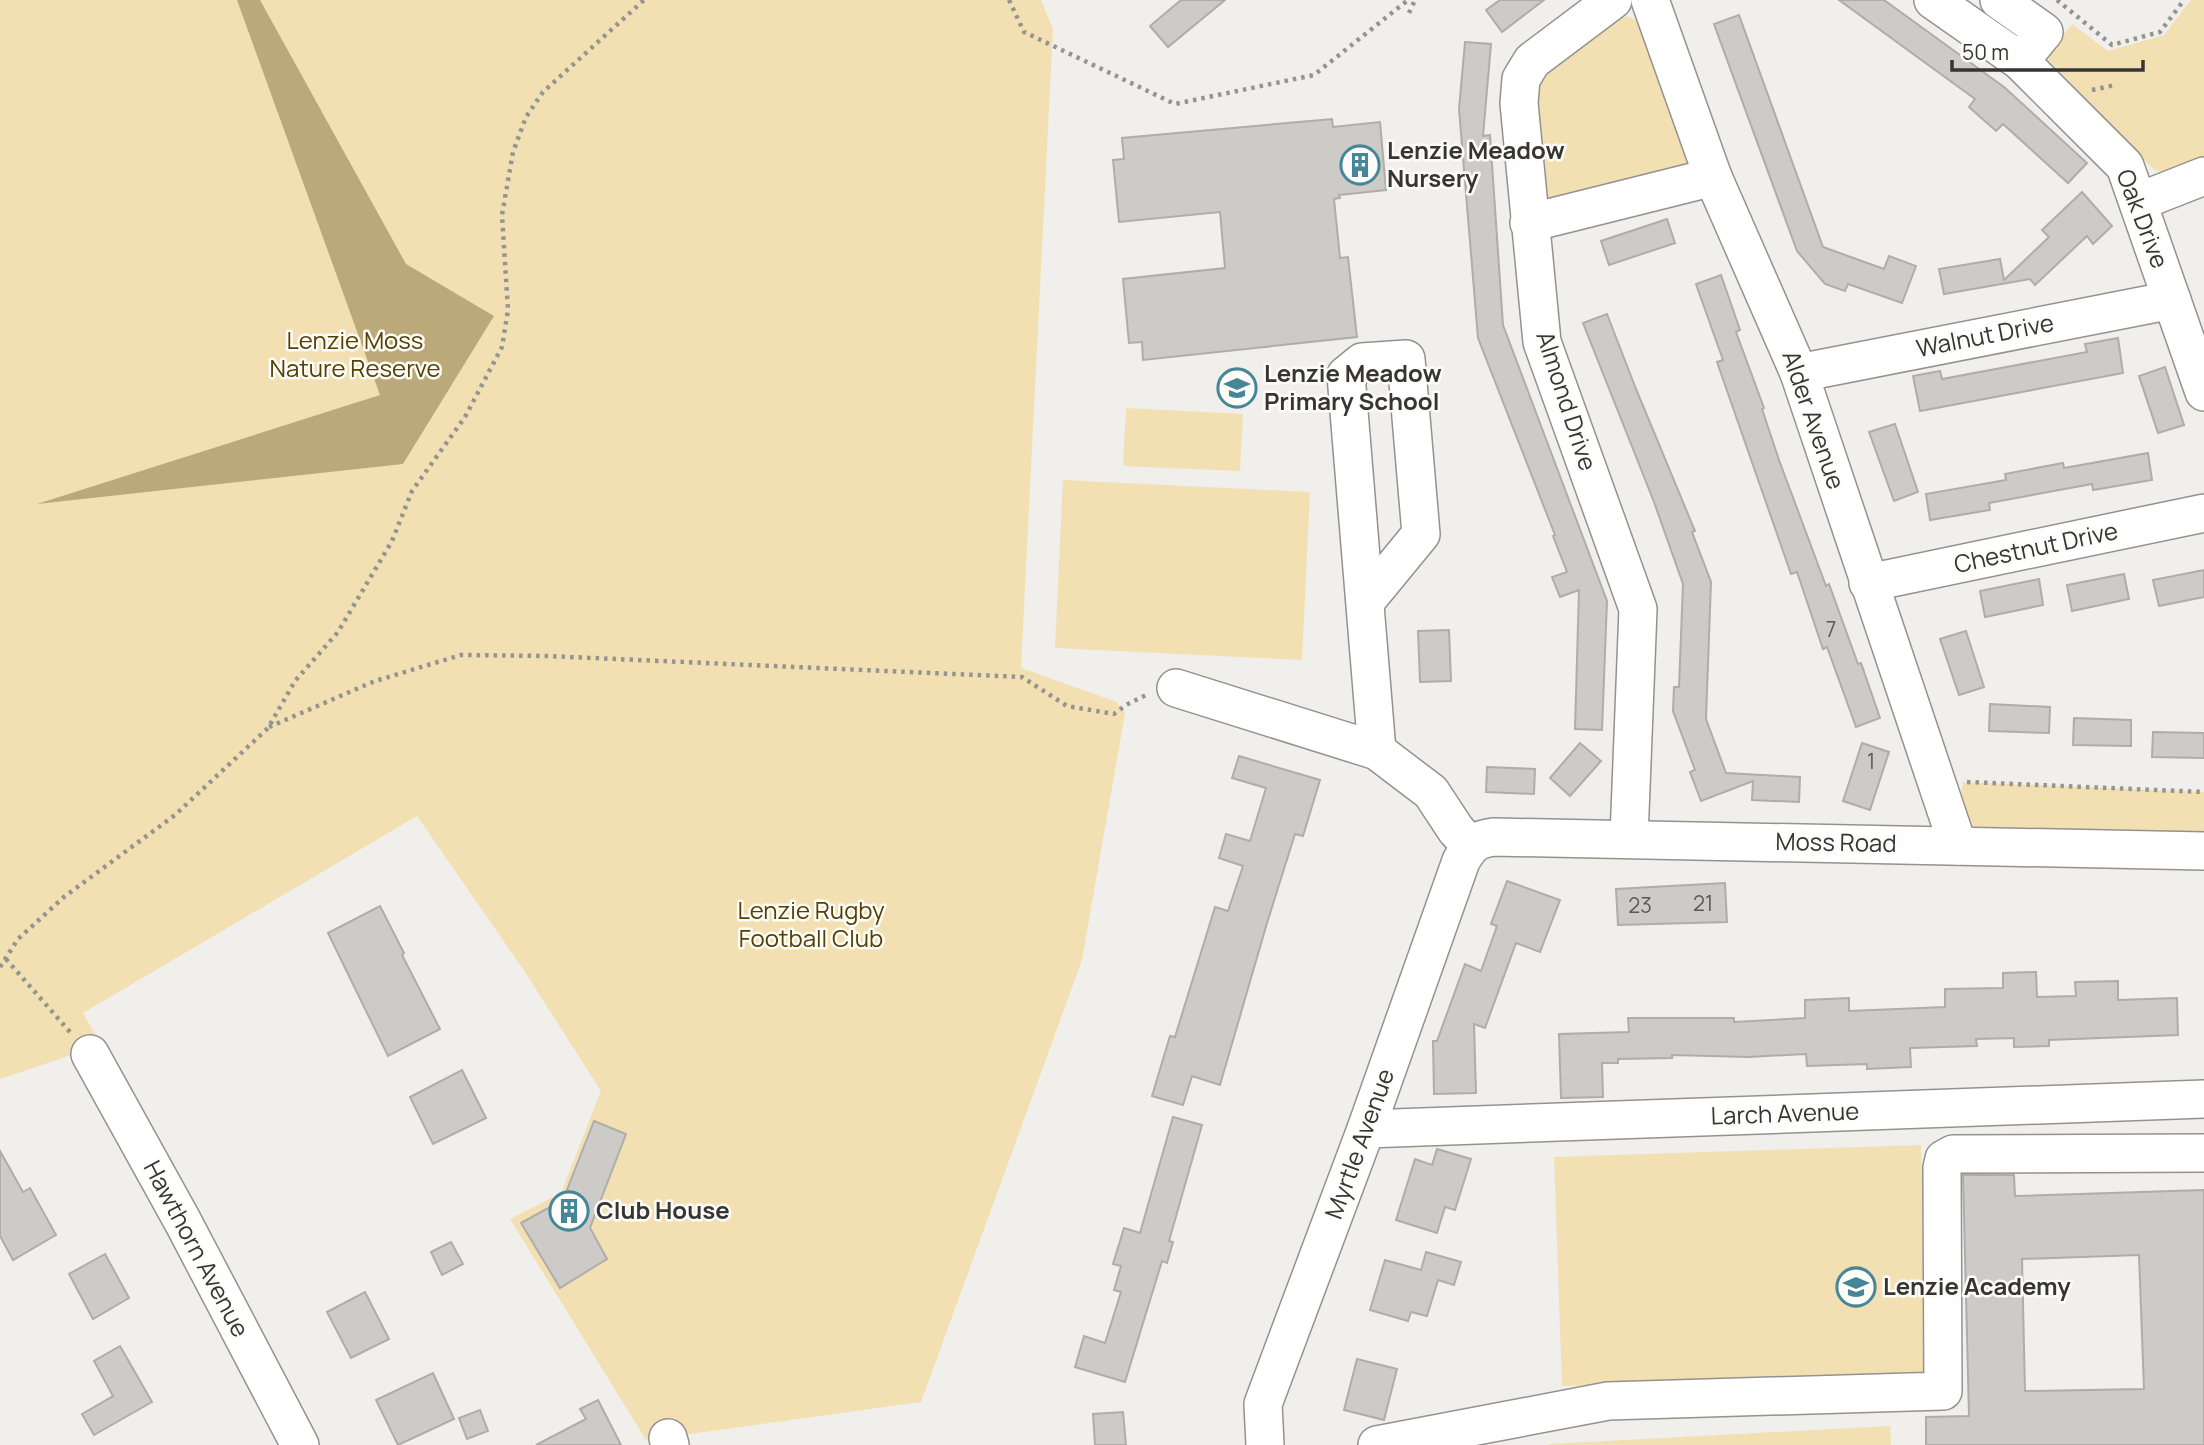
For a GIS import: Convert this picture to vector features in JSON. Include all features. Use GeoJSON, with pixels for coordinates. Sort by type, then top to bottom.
{"type":"FeatureCollection","features":[{"type":"Feature","properties":{"kind":"street","name":"Almond Drive"},"geometry":{"type":"LineString","coordinates":[[1613,0],[1532,61],[1521,79],[1519,103],[1542,342],[1638,609],[1629,838]]}},
{"type":"Feature","properties":{"kind":"street","name":"Alder Avenue"},"geometry":{"type":"LineString","coordinates":[[1650,0],[1713,177],[1799,373],[1958,846]]}},
{"type":"Feature","properties":{"kind":"street","name":"Oak Drive"},"geometry":{"type":"LineString","coordinates":[[1933,0],[2020,61],[2125,166],[2204,392]]}},
{"type":"Feature","properties":{"kind":"street"},"geometry":{"type":"LineString","coordinates":[[1999,0],[2043,32],[2020,61]]}},
{"type":"Feature","properties":{"kind":"street"},"geometry":{"type":"LineString","coordinates":[[2138,202],[2204,176]]}},
{"type":"Feature","properties":{"kind":"street"},"geometry":{"type":"LineString","coordinates":[[1529,223],[1713,177]]}},
{"type":"Feature","properties":{"kind":"street","name":"Walnut Drive"},"geometry":{"type":"LineString","coordinates":[[1799,373],[2172,300]]}},
{"type":"Feature","properties":{"kind":"street"},"geometry":{"type":"LineString","coordinates":[[1366,601],[1421,534],[1406,359],[1362,362],[1346,375],[1377,751]]}},
{"type":"Feature","properties":{"kind":"street","name":"Chestnut Drive"},"geometry":{"type":"LineString","coordinates":[[1868,583],[2204,513]]}},
{"type":"Feature","properties":{"kind":"street"},"geometry":{"type":"LineString","coordinates":[[1176,688],[1377,751],[1430,792],[1456,831],[1470,845]]}},
{"type":"Feature","properties":{"kind":"street","name":"Moss Road"},"geometry":{"type":"LineString","coordinates":[[1470,845],[1479,839],[1494,837],[1629,838],[2204,851]]}},
{"type":"Feature","properties":{"kind":"street","name":"Myrtle Avenue"},"geometry":{"type":"LineString","coordinates":[[1265,1445],[1263,1404],[1366,1129],[1461,861],[1470,845]]}},
{"type":"Feature","properties":{"kind":"street","name":"Hawthorn Avenue"},"geometry":{"type":"LineString","coordinates":[[90,1054],[183,1222],[300,1445]]}},
{"type":"Feature","properties":{"kind":"street","name":"Larch Avenue"},"geometry":{"type":"LineString","coordinates":[[1366,1129],[2204,1099]]}},
{"type":"Feature","properties":{"kind":"street"},"geometry":{"type":"LineString","coordinates":[[1377,1445],[1608,1401],[1943,1391],[1944,1159],[1954,1154],[2204,1153]]}},
{"type":"Feature","properties":{"kind":"path"},"geometry":{"type":"LineString","coordinates":[[0,967],[18,939],[64,897],[175,815],[268,728],[295,681],[338,632],[392,541],[412,491],[465,417],[502,347],[508,310],[502,215],[513,152],[526,117],[542,92],[644,0]]}},
{"type":"Feature","properties":{"kind":"path"},"geometry":{"type":"LineString","coordinates":[[1009,0],[1024,32],[1175,104],[1314,75],[1408,0]]}},
{"type":"Feature","properties":{"kind":"path"},"geometry":{"type":"LineString","coordinates":[[1409,13],[1415,0]]}},
{"type":"Feature","properties":{"kind":"path"},"geometry":{"type":"LineString","coordinates":[[2057,0],[2112,44],[2160,32],[2184,0]]}},
{"type":"Feature","properties":{"kind":"path"},"geometry":{"type":"LineString","coordinates":[[268,728],[375,681],[461,655],[548,656],[1022,677],[1067,706],[1114,714],[1163,686],[1176,688]]}},
{"type":"Feature","properties":{"kind":"path"},"geometry":{"type":"LineString","coordinates":[[1936,781],[2204,792]]}},
{"type":"Feature","properties":{"kind":"path"},"geometry":{"type":"LineString","coordinates":[[6,959],[90,1054]]}},
{"type":"Feature","properties":{"kind":"green space","name":"Lenzie Moss Nature Reserve"},"geometry":{"type":"Polygon","coordinates":[[[0,0],[1041,0],[1053,29],[1021,668],[1117,702],[1125,713],[1082,960],[921,1402],[646,1440],[510,1219],[561,1193],[601,1091],[523,969],[417,816],[83,1013],[101,1045],[0,1079],[0,0]]]}},
{"type":"Feature","properties":{"kind":"green space"},"geometry":{"type":"Polygon","coordinates":[[[2191,0],[2204,0],[2204,159],[2165,173],[2153,169],[2046,57],[2072,24],[2108,51],[2164,35],[2191,0]]]}},
{"type":"Feature","properties":{"kind":"green space"},"geometry":{"type":"Polygon","coordinates":[[[1628,17],[1643,22],[1690,165],[1550,207],[1538,201],[1534,84],[1618,19],[1628,17]]]}},
{"type":"Feature","properties":{"kind":"green space"},"geometry":{"type":"Polygon","coordinates":[[[1126,408],[1243,414],[1240,471],[1123,466],[1126,408]]]}},
{"type":"Feature","properties":{"kind":"green space"},"geometry":{"type":"Polygon","coordinates":[[[1063,480],[1310,492],[1302,660],[1055,648],[1063,480]]]}},
{"type":"Feature","properties":{"kind":"green space"},"geometry":{"type":"Polygon","coordinates":[[[1963,782],[2204,792],[2204,840],[1989,835],[1972,826],[1961,796],[1963,782]]]}},
{"type":"Feature","properties":{"kind":"green space"},"geometry":{"type":"Polygon","coordinates":[[[1921,1145],[1929,1373],[1562,1386],[1554,1157],[1921,1145]]]}},
{"type":"Feature","properties":{"kind":"green space"},"geometry":{"type":"Polygon","coordinates":[[[1890,1426],[1891,1445],[1549,1445],[1549,1444],[1890,1426]]]}},
{"type":"Feature","properties":{"kind":"shaded area"},"geometry":{"type":"Polygon","coordinates":[[[237,0],[260,0],[406,264],[494,316],[403,464],[37,504],[380,395],[237,0]]]}},
{"type":"Feature","properties":{"kind":"building"},"geometry":{"type":"Polygon","coordinates":[[[1181,0],[1225,0],[1168,47],[1150,26],[1181,0]]]}},
{"type":"Feature","properties":{"kind":"building"},"geometry":{"type":"Polygon","coordinates":[[[1500,0],[1544,0],[1502,32],[1486,10],[1500,0]]]}},
{"type":"Feature","properties":{"kind":"building"},"geometry":{"type":"Polygon","coordinates":[[[1839,0],[1884,0],[2004,87],[2087,163],[2068,183],[2003,124],[1996,131],[1969,107],[1975,99],[1839,0]]]}},
{"type":"Feature","properties":{"kind":"building"},"geometry":{"type":"Polygon","coordinates":[[[1739,15],[1823,247],[1884,269],[1889,256],[1916,266],[1902,303],[1848,284],[1845,291],[1825,284],[1797,251],[1714,24],[1739,15]]]}},
{"type":"Feature","properties":{"kind":"building"},"geometry":{"type":"Polygon","coordinates":[[[1465,42],[1491,44],[1483,136],[1490,135],[1503,325],[1607,601],[1602,730],[1575,729],[1579,590],[1560,597],[1552,577],[1567,572],[1478,338],[1459,109],[1465,42]]]}},
{"type":"Feature","properties":{"kind":"building","name":"Lenzie Meadow Primary School"},"geometry":{"type":"Polygon","coordinates":[[[1332,119],[1333,127],[1380,122],[1386,190],[1339,195],[1340,198],[1334,199],[1340,258],[1348,257],[1357,337],[1143,360],[1142,342],[1129,343],[1123,279],[1225,268],[1220,212],[1119,222],[1113,160],[1124,159],[1122,138],[1332,119]]]}},
{"type":"Feature","properties":{"kind":"building"},"geometry":{"type":"Polygon","coordinates":[[[2082,192],[2112,226],[2093,244],[2087,236],[2035,285],[2030,279],[1944,294],[1939,269],[2000,259],[2004,280],[2049,237],[2042,230],[2082,192]]]}},
{"type":"Feature","properties":{"kind":"building"},"geometry":{"type":"Polygon","coordinates":[[[1667,219],[1675,243],[1609,265],[1601,241],[1667,219]]]}},
{"type":"Feature","properties":{"kind":"building"},"geometry":{"type":"Polygon","coordinates":[[[1721,275],[1740,330],[1736,332],[1764,408],[1762,409],[1779,460],[1826,586],[1829,584],[1858,664],[1861,663],[1880,718],[1856,727],[1827,647],[1823,649],[1797,572],[1791,574],[1717,362],[1723,360],[1696,284],[1721,275]]]}},
{"type":"Feature","properties":{"kind":"building"},"geometry":{"type":"Polygon","coordinates":[[[1607,314],[1695,531],[1692,532],[1711,582],[1706,719],[1726,773],[1800,777],[1799,802],[1752,800],[1753,781],[1701,801],[1690,772],[1695,770],[1673,711],[1674,687],[1679,687],[1683,584],[1654,502],[1583,323],[1607,314]]]}},
{"type":"Feature","properties":{"kind":"building"},"geometry":{"type":"Polygon","coordinates":[[[2118,338],[2123,373],[1920,411],[1913,376],[1940,371],[1942,379],[2087,352],[2085,344],[2118,338]]]}},
{"type":"Feature","properties":{"kind":"building"},"geometry":{"type":"Polygon","coordinates":[[[2165,367],[2184,425],[2158,433],[2139,376],[2165,367]]]}},
{"type":"Feature","properties":{"kind":"building"},"geometry":{"type":"Polygon","coordinates":[[[1895,424],[1918,492],[1894,501],[1869,432],[1895,424]]]}},
{"type":"Feature","properties":{"kind":"building"},"geometry":{"type":"Polygon","coordinates":[[[2148,453],[2152,480],[2093,490],[2092,484],[1989,503],[1990,510],[1930,520],[1926,494],[2006,480],[2005,474],[2063,463],[2064,468],[2148,453]]]}},
{"type":"Feature","properties":{"kind":"building"},"geometry":{"type":"Polygon","coordinates":[[[2204,570],[2204,597],[2159,606],[2153,580],[2204,570]]]}},
{"type":"Feature","properties":{"kind":"building"},"geometry":{"type":"Polygon","coordinates":[[[2124,574],[2129,599],[2072,611],[2067,585],[2124,574]]]}},
{"type":"Feature","properties":{"kind":"building"},"geometry":{"type":"Polygon","coordinates":[[[2039,579],[2043,605],[1985,617],[1980,591],[2039,579]]]}},
{"type":"Feature","properties":{"kind":"building"},"geometry":{"type":"Polygon","coordinates":[[[1449,630],[1451,681],[1420,682],[1418,631],[1449,630]]]}},
{"type":"Feature","properties":{"kind":"building"},"geometry":{"type":"Polygon","coordinates":[[[1966,631],[1984,687],[1959,695],[1940,639],[1966,631]]]}},
{"type":"Feature","properties":{"kind":"building"},"geometry":{"type":"Polygon","coordinates":[[[1990,704],[2050,707],[2049,733],[1989,731],[1990,704]]]}},
{"type":"Feature","properties":{"kind":"building"},"geometry":{"type":"Polygon","coordinates":[[[2074,718],[2131,720],[2131,746],[2073,745],[2074,718]]]}},
{"type":"Feature","properties":{"kind":"building"},"geometry":{"type":"Polygon","coordinates":[[[2153,732],[2204,733],[2204,758],[2152,757],[2153,732]]]}},
{"type":"Feature","properties":{"kind":"building"},"geometry":{"type":"Polygon","coordinates":[[[1580,743],[1601,761],[1570,796],[1550,778],[1580,743]]]}},
{"type":"Feature","properties":{"kind":"building"},"geometry":{"type":"Polygon","coordinates":[[[1862,743],[1889,752],[1870,810],[1843,801],[1862,743]]]}},
{"type":"Feature","properties":{"kind":"building"},"geometry":{"type":"Polygon","coordinates":[[[1239,756],[1320,780],[1303,836],[1295,834],[1220,1085],[1192,1076],[1183,1105],[1152,1096],[1170,1036],[1175,1037],[1215,907],[1228,911],[1243,866],[1219,858],[1226,834],[1250,841],[1266,788],[1232,778],[1239,756]]]}},
{"type":"Feature","properties":{"kind":"building"},"geometry":{"type":"Polygon","coordinates":[[[1487,767],[1535,769],[1534,794],[1486,792],[1487,767]]]}},
{"type":"Feature","properties":{"kind":"building"},"geometry":{"type":"Polygon","coordinates":[[[1507,881],[1560,900],[1540,952],[1516,943],[1485,1028],[1474,1024],[1476,1093],[1434,1094],[1433,1041],[1437,1041],[1465,964],[1481,971],[1497,926],[1491,924],[1507,881]]]}},
{"type":"Feature","properties":{"kind":"building"},"geometry":{"type":"Polygon","coordinates":[[[1725,883],[1727,922],[1618,925],[1616,889],[1725,883]]]}},
{"type":"Feature","properties":{"kind":"building"},"geometry":{"type":"Polygon","coordinates":[[[380,906],[440,1029],[388,1056],[328,933],[380,906]]]}},
{"type":"Feature","properties":{"kind":"building"},"geometry":{"type":"Polygon","coordinates":[[[2036,972],[2037,997],[2076,996],[2075,982],[2118,981],[2118,1000],[2177,998],[2178,1035],[2049,1040],[2049,1046],[2014,1047],[2014,1038],[1976,1039],[1977,1046],[1910,1048],[1911,1067],[1867,1069],[1867,1064],[1807,1066],[1806,1054],[1749,1057],[1672,1055],[1672,1058],[1618,1059],[1618,1063],[1602,1063],[1603,1097],[1561,1098],[1559,1034],[1629,1032],[1628,1018],[1734,1018],[1734,1022],[1805,1018],[1805,1000],[1849,998],[1849,1011],[1945,1007],[1945,989],[2003,988],[2003,973],[2036,972]]]}},
{"type":"Feature","properties":{"kind":"building"},"geometry":{"type":"Polygon","coordinates":[[[462,1070],[486,1118],[433,1144],[410,1097],[462,1070]]]}},
{"type":"Feature","properties":{"kind":"building"},"geometry":{"type":"Polygon","coordinates":[[[1173,1117],[1202,1125],[1169,1241],[1173,1242],[1167,1263],[1162,1261],[1125,1382],[1075,1367],[1084,1336],[1105,1343],[1121,1292],[1114,1290],[1121,1266],[1113,1264],[1124,1228],[1140,1233],[1173,1117]]]}},
{"type":"Feature","properties":{"kind":"building","name":"Club House"},"geometry":{"type":"Polygon","coordinates":[[[594,1121],[626,1134],[590,1228],[607,1259],[560,1288],[521,1223],[563,1200],[594,1121]]]}},
{"type":"Feature","properties":{"kind":"building"},"geometry":{"type":"Polygon","coordinates":[[[1437,1149],[1471,1159],[1455,1210],[1445,1207],[1437,1233],[1396,1220],[1415,1159],[1432,1165],[1437,1149]]]}},
{"type":"Feature","properties":{"kind":"building"},"geometry":{"type":"Polygon","coordinates":[[[0,1151],[23,1192],[30,1188],[56,1235],[13,1260],[0,1236],[0,1151]]]}},
{"type":"Feature","properties":{"kind":"building"},"geometry":{"type":"Polygon","coordinates":[[[1963,1175],[2014,1175],[2015,1196],[2204,1190],[2204,1445],[1926,1445],[1926,1417],[1969,1416],[1963,1175]],[[2139,1255],[2022,1259],[2025,1391],[2144,1389],[2139,1255]]]}},
{"type":"Feature","properties":{"kind":"building"},"geometry":{"type":"Polygon","coordinates":[[[451,1242],[463,1264],[442,1275],[431,1252],[451,1242]]]}},
{"type":"Feature","properties":{"kind":"building"},"geometry":{"type":"Polygon","coordinates":[[[1426,1252],[1461,1262],[1454,1285],[1438,1280],[1427,1316],[1411,1312],[1408,1321],[1370,1310],[1385,1260],[1421,1270],[1426,1252]]]}},
{"type":"Feature","properties":{"kind":"building"},"geometry":{"type":"Polygon","coordinates":[[[105,1254],[129,1298],[93,1319],[69,1274],[105,1254]]]}},
{"type":"Feature","properties":{"kind":"building"},"geometry":{"type":"Polygon","coordinates":[[[365,1292],[389,1339],[351,1358],[327,1312],[365,1292]]]}},
{"type":"Feature","properties":{"kind":"building"},"geometry":{"type":"Polygon","coordinates":[[[120,1346],[152,1402],[94,1435],[82,1414],[113,1396],[94,1361],[120,1346]]]}},
{"type":"Feature","properties":{"kind":"building"},"geometry":{"type":"Polygon","coordinates":[[[1357,1359],[1397,1369],[1384,1420],[1344,1410],[1357,1359]]]}},
{"type":"Feature","properties":{"kind":"building"},"geometry":{"type":"Polygon","coordinates":[[[433,1373],[454,1419],[398,1445],[376,1400],[433,1373]]]}},
{"type":"Feature","properties":{"kind":"building"},"geometry":{"type":"Polygon","coordinates":[[[598,1400],[621,1445],[536,1445],[586,1419],[580,1409],[598,1400]]]}},
{"type":"Feature","properties":{"kind":"building"},"geometry":{"type":"Polygon","coordinates":[[[480,1410],[488,1431],[467,1439],[459,1418],[480,1410]]]}},
{"type":"Feature","properties":{"kind":"building"},"geometry":{"type":"Polygon","coordinates":[[[1123,1412],[1126,1445],[1095,1445],[1093,1414],[1123,1412]]]}},
{"type":"Feature","properties":{"kind":"place","name":"Lenzie Meadow Nursery"},"geometry":{"type":"Point","coordinates":[1360,165]}},
{"type":"Feature","properties":{"kind":"place","name":"Lenzie Meadow Primary School"},"geometry":{"type":"Point","coordinates":[1237,388]}},
{"type":"Feature","properties":{"kind":"place","name":"Club House"},"geometry":{"type":"Point","coordinates":[569,1211]}},
{"type":"Feature","properties":{"kind":"place","name":"Lenzie Academy"},"geometry":{"type":"Point","coordinates":[1856,1287]}},
{"type":"Feature","properties":{"kind":"park label","name":"Lenzie Rugby Football Club"},"geometry":{"type":"Point","coordinates":[811,925]}}]}
